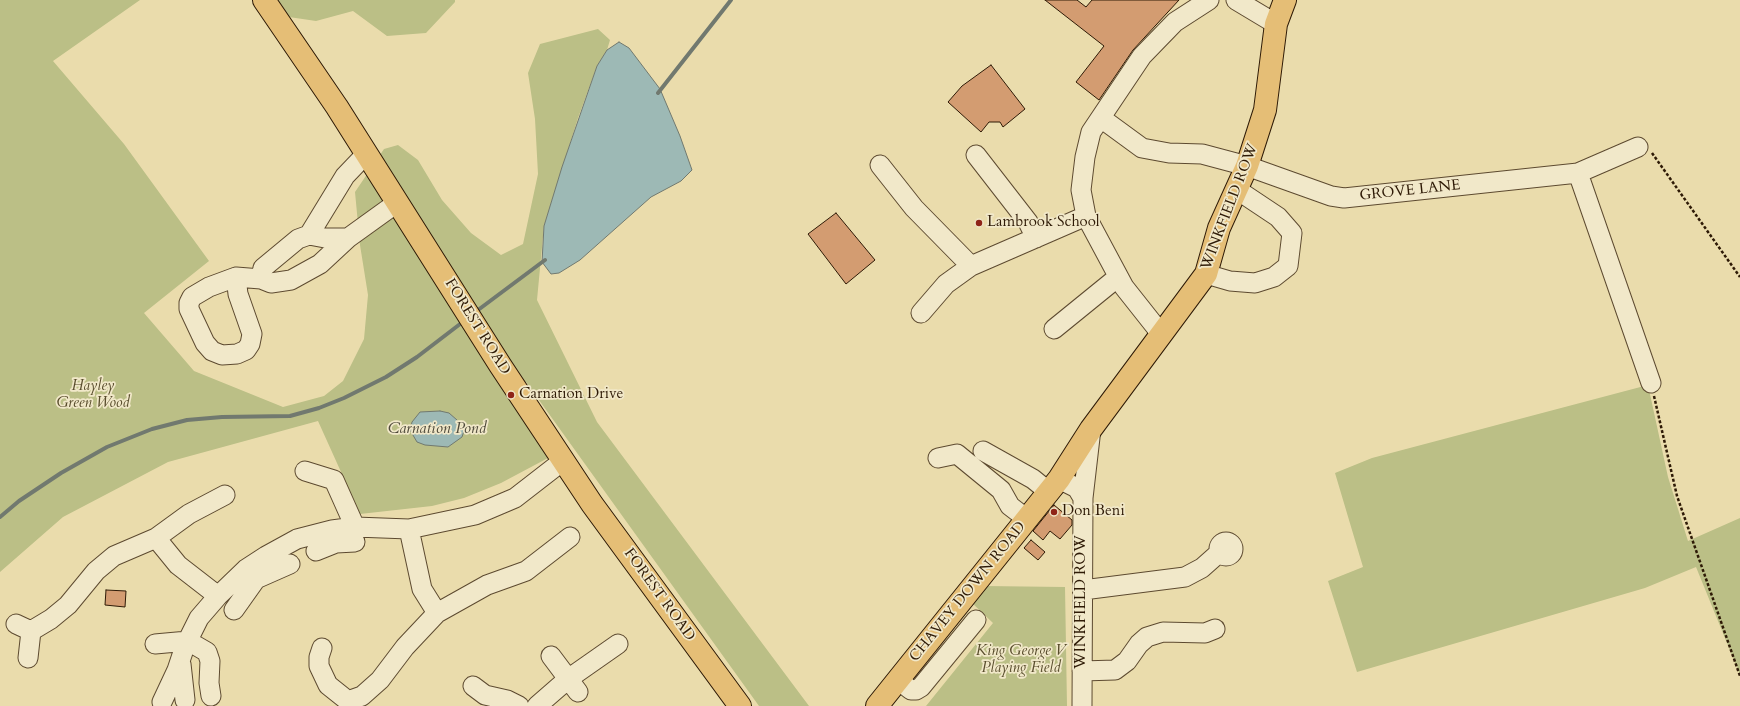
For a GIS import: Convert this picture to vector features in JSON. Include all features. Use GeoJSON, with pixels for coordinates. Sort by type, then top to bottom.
{"type":"FeatureCollection","features":[{"type":"Feature","properties":{"kind":"main road","name":"FOREST ROAD"},"geometry":{"type":"LineString","coordinates":[[264,0],[338,106],[477,328],[592,504],[740,706]]}},
{"type":"Feature","properties":{"kind":"main road","name":"WINKFIELD ROW"},"geometry":{"type":"LineString","coordinates":[[1054,485],[1092,429],[1206,274],[1220,228],[1247,166],[1265,110],[1276,24],[1285,0]]}},
{"type":"Feature","properties":{"kind":"main road","name":"CHAVEY DOWN ROAD"},"geometry":{"type":"LineString","coordinates":[[877,706],[1054,485]]}},
{"type":"Feature","properties":{"kind":"street"},"geometry":{"type":"LineString","coordinates":[[1162,335],[1124,287],[1086,216],[1081,190],[1085,157],[1092,132],[1142,56],[1175,22],[1210,0]]}},
{"type":"Feature","properties":{"kind":"street"},"geometry":{"type":"LineString","coordinates":[[1236,0],[1276,24]]}},
{"type":"Feature","properties":{"kind":"street","name":"GROVE LANE"},"geometry":{"type":"LineString","coordinates":[[1101,118],[1142,148],[1168,153],[1202,154],[1247,166],[1331,196],[1344,198],[1578,173],[1638,147]]}},
{"type":"Feature","properties":{"kind":"street"},"geometry":{"type":"LineString","coordinates":[[310,235],[345,176],[367,153]]}},
{"type":"Feature","properties":{"kind":"street"},"geometry":{"type":"LineString","coordinates":[[976,155],[1028,222],[1036,238]]}},
{"type":"Feature","properties":{"kind":"street"},"geometry":{"type":"LineString","coordinates":[[880,165],[914,208],[971,266]]}},
{"type":"Feature","properties":{"kind":"street"},"geometry":{"type":"LineString","coordinates":[[1578,173],[1651,383]]}},
{"type":"Feature","properties":{"kind":"street"},"geometry":{"type":"LineString","coordinates":[[1206,274],[1230,280],[1255,283],[1274,277],[1288,266],[1292,233],[1278,217],[1236,190]]}},
{"type":"Feature","properties":{"kind":"street"},"geometry":{"type":"LineString","coordinates":[[236,277],[261,279],[271,283],[291,280],[320,264],[348,238],[398,202]]}},
{"type":"Feature","properties":{"kind":"street"},"geometry":{"type":"LineString","coordinates":[[921,312],[946,284],[971,266],[1086,216]]}},
{"type":"Feature","properties":{"kind":"street"},"geometry":{"type":"LineString","coordinates":[[261,279],[263,268],[298,239],[310,235],[325,238],[348,238]]}},
{"type":"Feature","properties":{"kind":"street"},"geometry":{"type":"LineString","coordinates":[[1054,329],[1118,276]]}},
{"type":"Feature","properties":{"kind":"street","name":"WINKFIELD ROW"},"geometry":{"type":"LineString","coordinates":[[1082,706],[1083,498],[1092,429]]}},
{"type":"Feature","properties":{"kind":"street"},"geometry":{"type":"LineString","coordinates":[[983,452],[1034,479],[1054,485],[1077,488],[1083,498]]}},
{"type":"Feature","properties":{"kind":"street"},"geometry":{"type":"LineString","coordinates":[[938,458],[957,454],[1001,490],[1010,506],[1027,519]]}},
{"type":"Feature","properties":{"kind":"street"},"geometry":{"type":"LineString","coordinates":[[160,704],[199,618],[218,596],[251,574],[297,539],[409,529],[475,514],[515,498],[564,460]]}},
{"type":"Feature","properties":{"kind":"street"},"geometry":{"type":"LineString","coordinates":[[305,471],[334,480],[344,535]]}},
{"type":"Feature","properties":{"kind":"street"},"geometry":{"type":"LineString","coordinates":[[28,658],[23,627],[51,619],[68,605],[96,571],[114,556],[156,538],[189,514],[224,495]]}},
{"type":"Feature","properties":{"kind":"street"},"geometry":{"type":"LineString","coordinates":[[409,529],[422,588],[437,613]]}},
{"type":"Feature","properties":{"kind":"street"},"geometry":{"type":"LineString","coordinates":[[316,551],[344,535]]}},
{"type":"Feature","properties":{"kind":"street"},"geometry":{"type":"LineString","coordinates":[[322,648],[318,657],[319,666],[323,676],[328,685],[348,704],[362,696],[380,680],[405,646],[437,613],[487,585],[526,571],[570,537]]}},
{"type":"Feature","properties":{"kind":"street"},"geometry":{"type":"LineString","coordinates":[[156,538],[178,565],[218,596]]}},
{"type":"Feature","properties":{"kind":"street"},"geometry":{"type":"LineString","coordinates":[[1083,590],[1185,577],[1202,568],[1220,552]]}},
{"type":"Feature","properties":{"kind":"street"},"geometry":{"type":"LineString","coordinates":[[251,574],[290,564]]}},
{"type":"Feature","properties":{"kind":"street"},"geometry":{"type":"LineString","coordinates":[[234,610],[251,574]]}},
{"type":"Feature","properties":{"kind":"street"},"geometry":{"type":"LineString","coordinates":[[898,680],[911,690],[916,690],[921,687],[976,620]]}},
{"type":"Feature","properties":{"kind":"street"},"geometry":{"type":"LineString","coordinates":[[1082,670],[1115,670],[1127,661],[1139,644],[1147,637],[1163,632],[1205,634],[1215,629]]}},
{"type":"Feature","properties":{"kind":"street"},"geometry":{"type":"LineString","coordinates":[[155,644],[188,641],[203,648],[209,656],[209,683],[211,696]]}},
{"type":"Feature","properties":{"kind":"street"},"geometry":{"type":"LineString","coordinates":[[537,706],[573,686],[618,644]]}},
{"type":"Feature","properties":{"kind":"street"},"geometry":{"type":"LineString","coordinates":[[550,656],[573,686]]}},
{"type":"Feature","properties":{"kind":"street"},"geometry":{"type":"LineString","coordinates":[[181,660],[181,675],[187,703]]}},
{"type":"Feature","properties":{"kind":"street"},"geometry":{"type":"LineString","coordinates":[[473,686],[485,695],[507,700],[520,706]]}},
{"type":"Feature","properties":{"kind":"street"},"geometry":{"type":"LineString","coordinates":[[160,704],[172,697],[187,703]]}},
{"type":"Feature","properties":{"kind":"path"},"geometry":{"type":"LineString","coordinates":[[1638,147],[1643,147],[1652,153],[1740,277]]}},
{"type":"Feature","properties":{"kind":"path"},"geometry":{"type":"LineString","coordinates":[[1651,383],[1677,496],[1740,676]]}},
{"type":"Feature","properties":{"kind":"green space","name":"Hayley Green Wood"},"geometry":{"type":"Polygon","coordinates":[[[0,0],[140,0],[53,61],[124,144],[209,261],[144,313],[194,371],[283,407],[324,396],[343,381],[364,339],[368,295],[360,245],[355,192],[384,149],[398,145],[418,160],[442,200],[471,233],[501,255],[523,244],[538,174],[535,119],[528,73],[540,44],[598,29],[610,40],[607,50],[597,66],[578,118],[544,226],[537,300],[597,422],[809,706],[759,706],[526,382],[509,395],[548,458],[501,483],[464,498],[432,506],[360,514],[318,421],[168,462],[63,517],[0,572],[0,0]]]}},
{"type":"Feature","properties":{"kind":"green space"},"geometry":{"type":"Polygon","coordinates":[[[278,0],[455,0],[455,2],[426,33],[387,36],[353,11],[316,21],[289,17],[278,0]]]}},
{"type":"Feature","properties":{"kind":"green space"},"geometry":{"type":"Polygon","coordinates":[[[1648,385],[1668,477],[1688,541],[1740,518],[1740,675],[1696,567],[1645,588],[1357,672],[1328,581],[1363,567],[1335,473],[1372,458],[1648,385]]]}},
{"type":"Feature","properties":{"kind":"green space","name":"King George V Playing Field"},"geometry":{"type":"Polygon","coordinates":[[[984,586],[1065,587],[1067,706],[926,706],[993,623],[970,601],[984,586]]]}},
{"type":"Feature","properties":{"kind":"water"},"geometry":{"type":"Polygon","coordinates":[[[619,42],[629,48],[660,89],[680,136],[692,170],[681,181],[651,197],[580,260],[559,273],[551,274],[542,262],[544,226],[562,167],[597,66],[607,50],[619,42]]]}},
{"type":"Feature","properties":{"kind":"water","name":"Carnation Pond"},"geometry":{"type":"Polygon","coordinates":[[[440,411],[449,413],[457,420],[464,431],[462,437],[448,447],[425,445],[417,442],[410,430],[412,422],[420,412],[440,411]]]}},
{"type":"Feature","properties":{"kind":"building"},"geometry":{"type":"Polygon","coordinates":[[[1045,0],[1077,0],[1086,7],[1092,0],[1179,0],[1133,50],[1099,100],[1076,82],[1104,46],[1045,0]]]}},
{"type":"Feature","properties":{"kind":"building"},"geometry":{"type":"Polygon","coordinates":[[[991,65],[1025,109],[1003,127],[1000,122],[989,122],[981,132],[948,102],[962,86],[991,65]]]}},
{"type":"Feature","properties":{"kind":"building"},"geometry":{"type":"Polygon","coordinates":[[[836,213],[875,260],[846,284],[808,234],[836,213]]]}},
{"type":"Feature","properties":{"kind":"building","name":"Don Beni"},"geometry":{"type":"Polygon","coordinates":[[[1054,505],[1072,520],[1072,525],[1060,539],[1050,531],[1043,540],[1033,531],[1054,505]]]}},
{"type":"Feature","properties":{"kind":"building"},"geometry":{"type":"Polygon","coordinates":[[[1031,540],[1045,552],[1038,560],[1024,548],[1031,540]]]}},
{"type":"Feature","properties":{"kind":"building"},"geometry":{"type":"Polygon","coordinates":[[[106,590],[126,591],[125,607],[105,605],[106,590]]]}},
{"type":"Feature","properties":{"kind":"waterway"},"geometry":{"type":"LineString","coordinates":[[658,93],[731,0]]}},
{"type":"Feature","properties":{"kind":"waterway"},"geometry":{"type":"LineString","coordinates":[[474,313],[545,260]]}},
{"type":"Feature","properties":{"kind":"waterway"},"geometry":{"type":"LineString","coordinates":[[0,517],[19,501],[61,473],[107,447],[152,429],[187,420],[222,417],[290,416],[319,408],[344,398],[386,377],[417,357],[464,321]]}},
{"type":"Feature","properties":{"kind":"place","name":"Lambrook School"},"geometry":{"type":"Point","coordinates":[979,223]}},
{"type":"Feature","properties":{"kind":"place","name":"Carnation Drive"},"geometry":{"type":"Point","coordinates":[511,395]}},
{"type":"Feature","properties":{"kind":"place","name":"Don Beni"},"geometry":{"type":"Point","coordinates":[1054,512]}}]}
